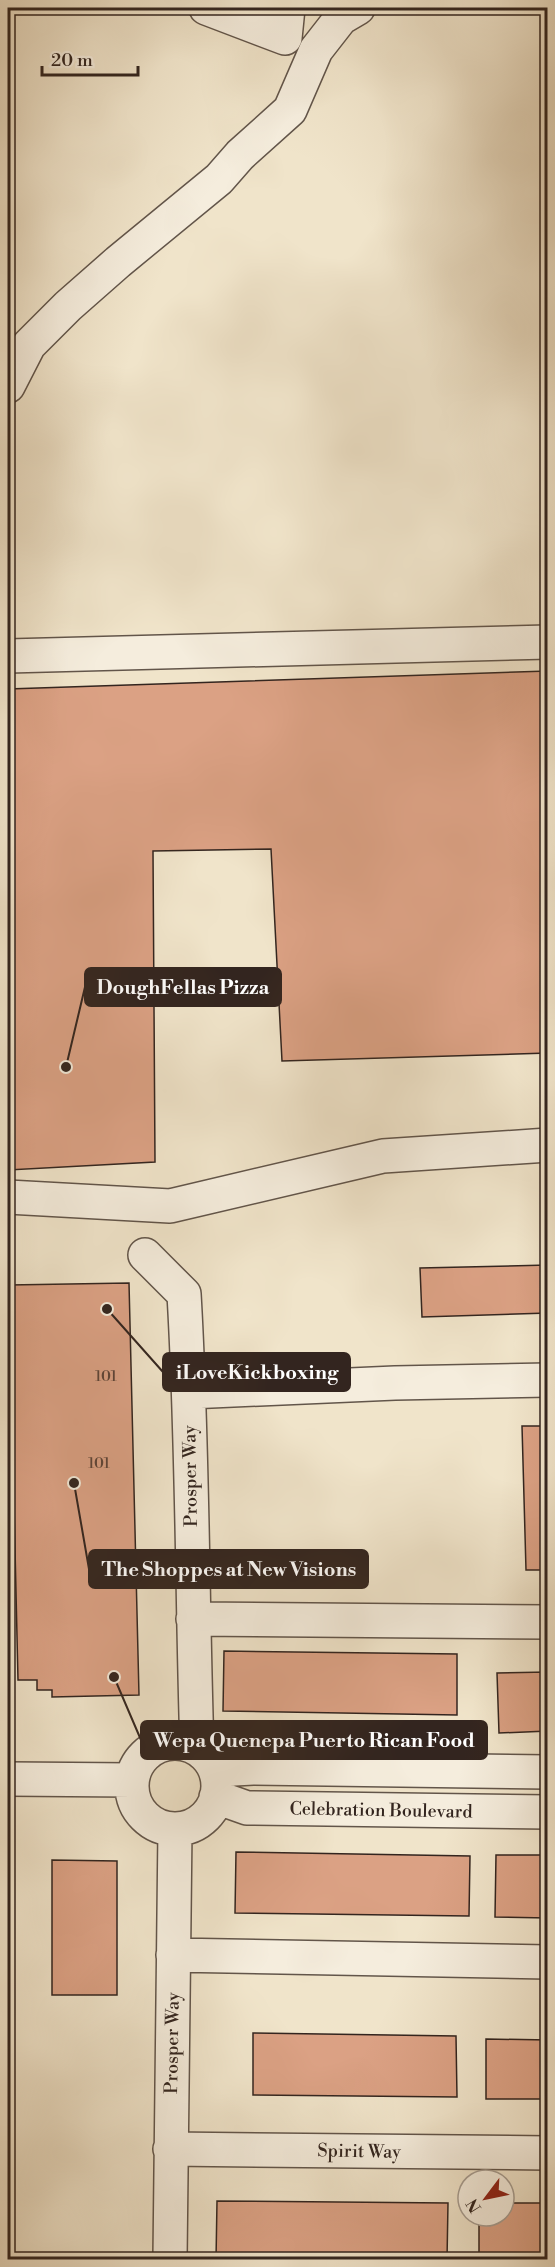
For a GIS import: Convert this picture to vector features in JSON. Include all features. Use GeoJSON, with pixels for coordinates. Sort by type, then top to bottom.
{"type":"FeatureCollection","features":[{"type":"Feature","properties":{"kind":"street"},"geometry":{"type":"LineString","coordinates":[[206,8],[286,23],[316,50]]}},
{"type":"Feature","properties":{"kind":"street"},"geometry":{"type":"LineString","coordinates":[[8,386],[29,345],[68,306],[219,179],[240,155],[290,110],[316,50],[341,18],[358,8]]}},
{"type":"Feature","properties":{"kind":"street"},"geometry":{"type":"LineString","coordinates":[[8,657],[548,642]]}},
{"type":"Feature","properties":{"kind":"street"},"geometry":{"type":"LineString","coordinates":[[8,1197],[170,1206],[384,1156],[548,1145]]}},
{"type":"Feature","properties":{"kind":"street","name":"Prosper Way"},"geometry":{"type":"LineString","coordinates":[[145,1255],[184,1294],[189,1392],[193,1619],[210,1772]]}},
{"type":"Feature","properties":{"kind":"street"},"geometry":{"type":"LineString","coordinates":[[189,1392],[395,1383],[548,1380]]}},
{"type":"Feature","properties":{"kind":"street"},"geometry":{"type":"LineString","coordinates":[[193,1619],[548,1622]]}},
{"type":"Feature","properties":{"kind":"street"},"geometry":{"type":"LineString","coordinates":[[171,1743],[185,1744],[210,1772],[210,1810],[201,1820],[189,1827],[175,1829],[160,1826],[147,1819],[138,1808],[133,1794],[132,1780],[137,1766],[146,1754],[158,1746],[171,1743]]}},
{"type":"Feature","properties":{"kind":"street"},"geometry":{"type":"LineString","coordinates":[[210,1772],[253,1768],[548,1772]]}},
{"type":"Feature","properties":{"kind":"street","name":"Celebration Boulevard"},"geometry":{"type":"LineString","coordinates":[[210,1772],[247,1808],[548,1812]]}},
{"type":"Feature","properties":{"kind":"street"},"geometry":{"type":"LineString","coordinates":[[8,1779],[132,1780]]}},
{"type":"Feature","properties":{"kind":"street","name":"Prosper Way"},"geometry":{"type":"LineString","coordinates":[[170,2258],[175,1829]]}},
{"type":"Feature","properties":{"kind":"street"},"geometry":{"type":"LineString","coordinates":[[173,1955],[548,1962]]}},
{"type":"Feature","properties":{"kind":"street","name":"Spirit Way"},"geometry":{"type":"LineString","coordinates":[[170,2149],[548,2153]]}},
{"type":"Feature","properties":{"kind":"building"},"geometry":{"type":"Polygon","coordinates":[[[548,671],[548,1053],[282,1061],[271,849],[153,851],[155,1162],[8,1170],[8,689],[548,671]]]}},
{"type":"Feature","properties":{"kind":"building"},"geometry":{"type":"Polygon","coordinates":[[[548,1265],[548,1313],[422,1317],[420,1268],[548,1265]]]}},
{"type":"Feature","properties":{"kind":"building"},"geometry":{"type":"Polygon","coordinates":[[[129,1283],[139,1695],[52,1697],[52,1690],[37,1690],[37,1680],[18,1680],[9,1285],[129,1283]]]}},
{"type":"Feature","properties":{"kind":"building"},"geometry":{"type":"Polygon","coordinates":[[[522,1426],[548,1426],[548,1570],[526,1570],[522,1426]]]}},
{"type":"Feature","properties":{"kind":"building"},"geometry":{"type":"Polygon","coordinates":[[[224,1651],[457,1654],[457,1715],[223,1711],[224,1651]]]}},
{"type":"Feature","properties":{"kind":"building"},"geometry":{"type":"Polygon","coordinates":[[[548,1672],[548,1731],[499,1733],[497,1673],[548,1672]]]}},
{"type":"Feature","properties":{"kind":"building"},"geometry":{"type":"Polygon","coordinates":[[[236,1852],[470,1856],[469,1916],[235,1913],[236,1852]]]}},
{"type":"Feature","properties":{"kind":"building"},"geometry":{"type":"Polygon","coordinates":[[[496,1855],[548,1855],[548,1918],[495,1917],[496,1855]]]}},
{"type":"Feature","properties":{"kind":"building"},"geometry":{"type":"Polygon","coordinates":[[[52,1860],[117,1861],[117,1995],[52,1995],[52,1860]]]}},
{"type":"Feature","properties":{"kind":"building"},"geometry":{"type":"Polygon","coordinates":[[[253,2033],[456,2036],[457,2097],[253,2095],[253,2033]]]}},
{"type":"Feature","properties":{"kind":"building"},"geometry":{"type":"Polygon","coordinates":[[[486,2039],[548,2040],[548,2099],[486,2099],[486,2039]]]}},
{"type":"Feature","properties":{"kind":"building"},"geometry":{"type":"Polygon","coordinates":[[[217,2201],[448,2203],[447,2260],[216,2260],[217,2201]]]}},
{"type":"Feature","properties":{"kind":"building"},"geometry":{"type":"Polygon","coordinates":[[[516,2203],[548,2203],[548,2260],[479,2260],[479,2228],[516,2228],[516,2203]]]}},
{"type":"Feature","properties":{"kind":"place","name":"DoughFellas Pizza"},"geometry":{"type":"Point","coordinates":[66,1067]}},
{"type":"Feature","properties":{"kind":"place","name":"iLoveKickboxing"},"geometry":{"type":"Point","coordinates":[107,1309]}},
{"type":"Feature","properties":{"kind":"place","name":"The Shoppes at New Visions"},"geometry":{"type":"Point","coordinates":[74,1483]}},
{"type":"Feature","properties":{"kind":"place","name":"Wepa Quenepa Puerto Rican Food"},"geometry":{"type":"Point","coordinates":[114,1677]}}]}
